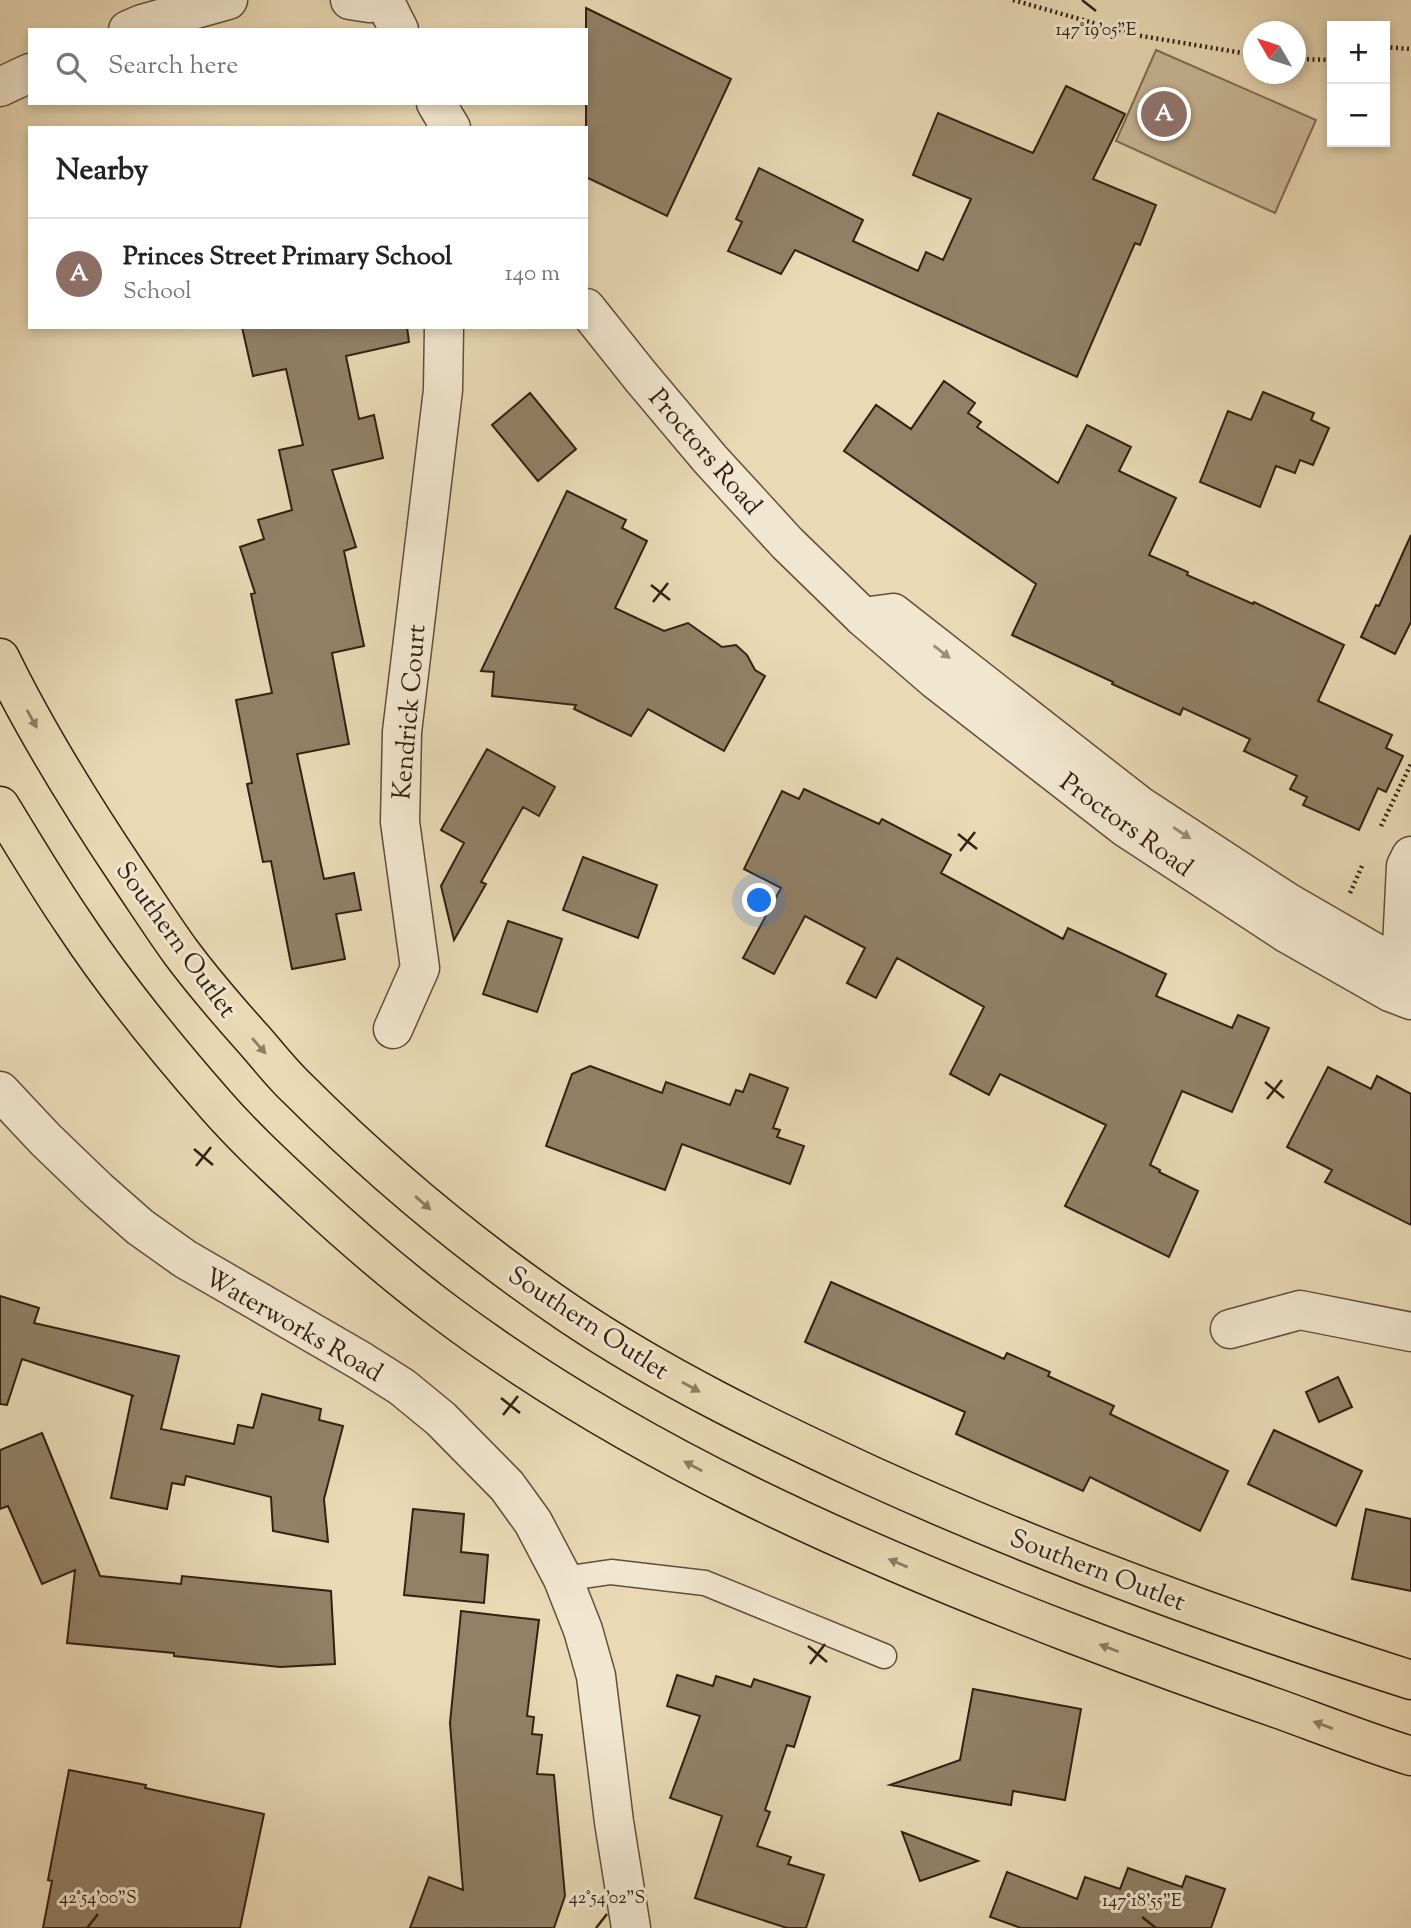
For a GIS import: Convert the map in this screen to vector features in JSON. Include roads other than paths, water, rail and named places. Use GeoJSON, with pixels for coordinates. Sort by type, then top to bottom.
{"type":"FeatureCollection","features":[{"type":"Feature","properties":{"kind":"highway","name":"Southern Outlet"},"geometry":{"type":"LineString","coordinates":[[0,659],[56,763],[98,830],[181,953],[232,1015],[294,1086],[374,1161],[509,1272],[590,1327],[676,1378],[766,1426],[905,1490],[1116,1578],[1315,1649],[1411,1679]]}},
{"type":"Feature","properties":{"kind":"highway"},"geometry":{"type":"LineString","coordinates":[[0,806],[82,936],[216,1106],[288,1178],[382,1262],[442,1310],[502,1352],[567,1395],[697,1469],[849,1542],[1120,1652],[1411,1756]]}},
{"type":"Feature","properties":{"kind":"street"},"geometry":{"type":"LineString","coordinates":[[135,28],[228,0]]}},
{"type":"Feature","properties":{"kind":"street"},"geometry":{"type":"LineString","coordinates":[[350,0],[369,3],[382,0],[398,28]]}},
{"type":"Feature","properties":{"kind":"street"},"geometry":{"type":"LineString","coordinates":[[0,87],[28,74]]}},
{"type":"Feature","properties":{"kind":"street","name":"Proctors Road"},"geometry":{"type":"LineString","coordinates":[[588,311],[710,459],[787,543],[863,617],[936,680],[1125,827],[1288,934],[1403,979]]}},
{"type":"Feature","properties":{"kind":"street","name":"Kendrick Court"},"geometry":{"type":"LineString","coordinates":[[393,1029],[420,968],[400,822],[402,732],[443,390],[444,329]]}},
{"type":"Feature","properties":{"kind":"street","name":"Kendrick Court"},"geometry":{"type":"LineString","coordinates":[[443,390],[458,329]]}},
{"type":"Feature","properties":{"kind":"street"},"geometry":{"type":"LineString","coordinates":[[1403,979],[1406,866],[1411,856]]}},
{"type":"Feature","properties":{"kind":"street","name":"Waterworks Road"},"geometry":{"type":"LineString","coordinates":[[0,1091],[98,1191],[140,1227],[185,1259],[392,1381],[442,1419],[507,1486],[533,1522],[564,1578],[596,1676],[614,1822],[631,1928]]}},
{"type":"Feature","properties":{"kind":"street"},"geometry":{"type":"LineString","coordinates":[[1230,1329],[1300,1310],[1411,1332]]}},
{"type":"Feature","properties":{"kind":"lane"},"geometry":{"type":"LineString","coordinates":[[564,1578],[611,1572],[705,1583],[884,1656]]}},
{"type":"Feature","properties":{"kind":"place","name":"Princes Street Primary School"},"geometry":{"type":"Point","coordinates":[1164,114]}}]}
